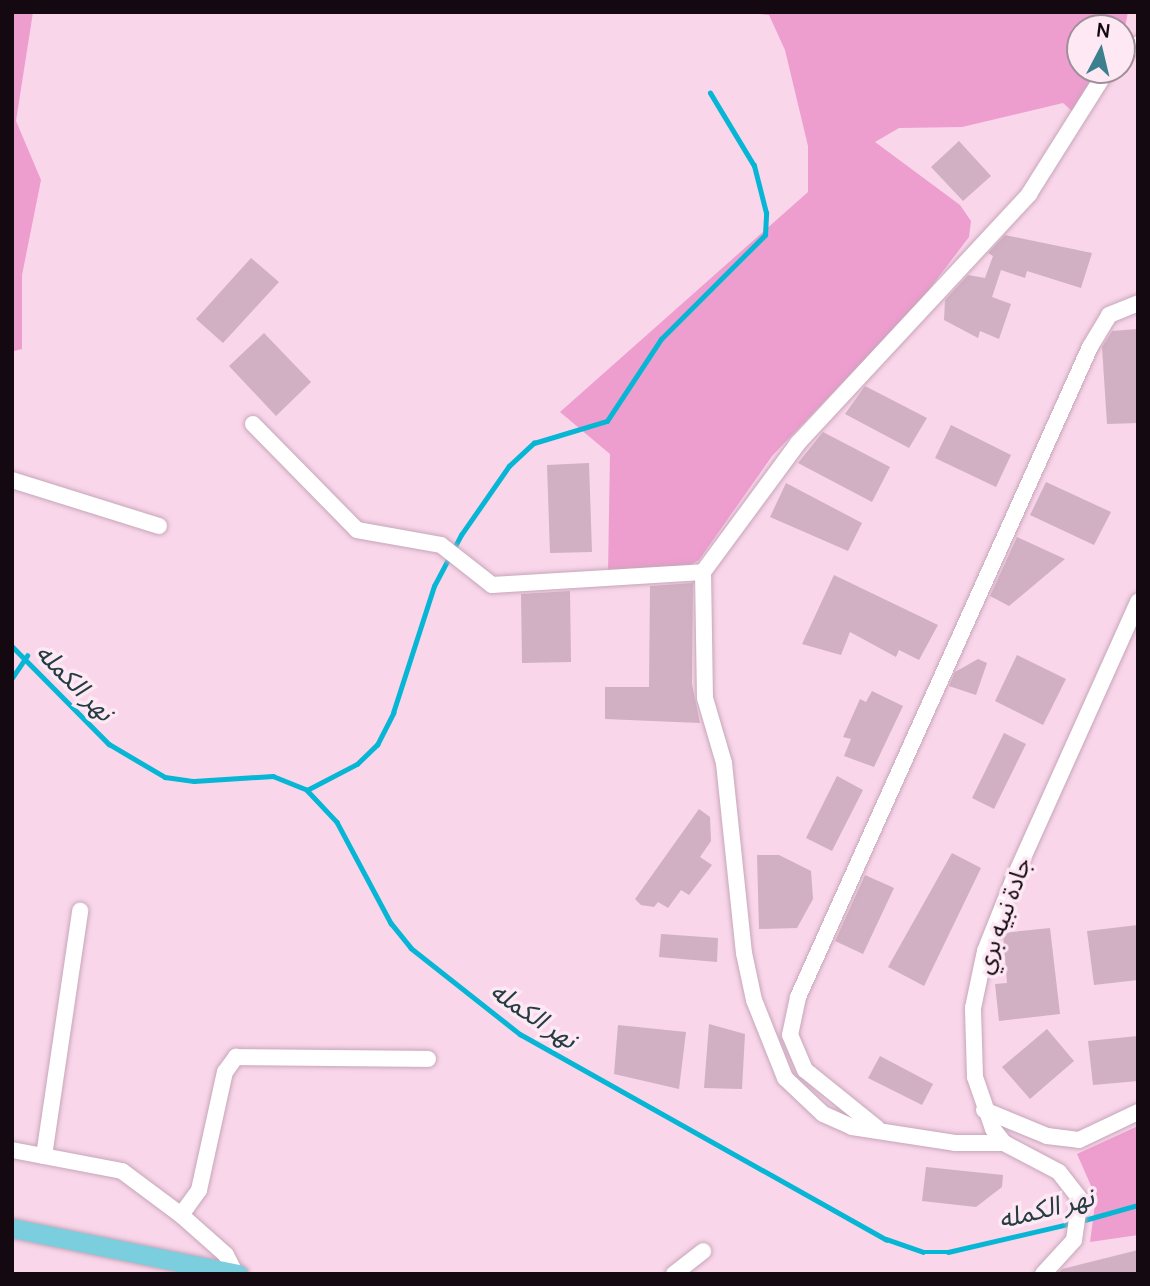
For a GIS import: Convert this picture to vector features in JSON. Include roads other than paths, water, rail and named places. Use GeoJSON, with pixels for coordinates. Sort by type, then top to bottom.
{"type":"FeatureCollection","features":[{"type":"Feature","properties":{"kind":"main road"},"geometry":{"type":"LineString","coordinates":[[12,1228],[236,1273]]}},
{"type":"Feature","properties":{"kind":"street"},"geometry":{"type":"LineString","coordinates":[[1044,1274],[1069,1249],[1082,1215],[1072,1183],[1033,1157],[1004,1143],[955,1143],[877,1128],[852,1127],[802,1097],[773,1054],[754,1000],[744,953],[724,763],[705,698],[703,572],[799,443],[1029,194],[1098,84]]}},
{"type":"Feature","properties":{"kind":"street"},"geometry":{"type":"LineString","coordinates":[[877,1128],[804,1070],[790,1035],[798,997],[1090,347],[1109,315],[1138,303]]}},
{"type":"Feature","properties":{"kind":"street"},"geometry":{"type":"LineString","coordinates":[[253,424],[357,530],[441,545],[459,555],[485,582],[501,586],[703,572]]}},
{"type":"Feature","properties":{"kind":"street"},"geometry":{"type":"LineString","coordinates":[[12,480],[159,527]]}},
{"type":"Feature","properties":{"kind":"street","name":"جادة نبيه بري"},"geometry":{"type":"LineString","coordinates":[[1004,1143],[984,1110],[972,1043],[985,951],[1043,807],[1138,602]]}},
{"type":"Feature","properties":{"kind":"street"},"geometry":{"type":"LineString","coordinates":[[44,1156],[80,911]]}},
{"type":"Feature","properties":{"kind":"street"},"geometry":{"type":"LineString","coordinates":[[181,1215],[199,1190],[225,1072],[236,1057],[428,1059]]}},
{"type":"Feature","properties":{"kind":"street"},"geometry":{"type":"LineString","coordinates":[[984,1110],[1047,1136],[1079,1140],[1138,1112]]}},
{"type":"Feature","properties":{"kind":"street"},"geometry":{"type":"LineString","coordinates":[[12,1150],[122,1171],[181,1215],[226,1255],[236,1273]]}},
{"type":"Feature","properties":{"kind":"street"},"geometry":{"type":"LineString","coordinates":[[674,1274],[702,1251]]}},
{"type":"Feature","properties":{"kind":"waterway"},"geometry":{"type":"LineString","coordinates":[[307,790],[357,764],[377,745],[393,713],[434,586],[461,535],[509,466],[534,443],[607,421],[661,339],[765,235],[766,213],[754,166],[710,93]]}},
{"type":"Feature","properties":{"kind":"waterway","name":"نهر الكمله"},"geometry":{"type":"LineString","coordinates":[[12,646],[109,744],[165,777],[194,781],[273,776],[307,790],[337,822],[391,923],[411,948],[520,1034],[886,1239],[923,1252],[948,1252],[1073,1223]]}},
{"type":"Feature","properties":{"kind":"waterway"},"geometry":{"type":"LineString","coordinates":[[12,678],[27,656]]}},
{"type":"Feature","properties":{"kind":"waterway","name":"نهر الكمله"},"geometry":{"type":"LineString","coordinates":[[1081,1221],[1138,1205]]}}]}
